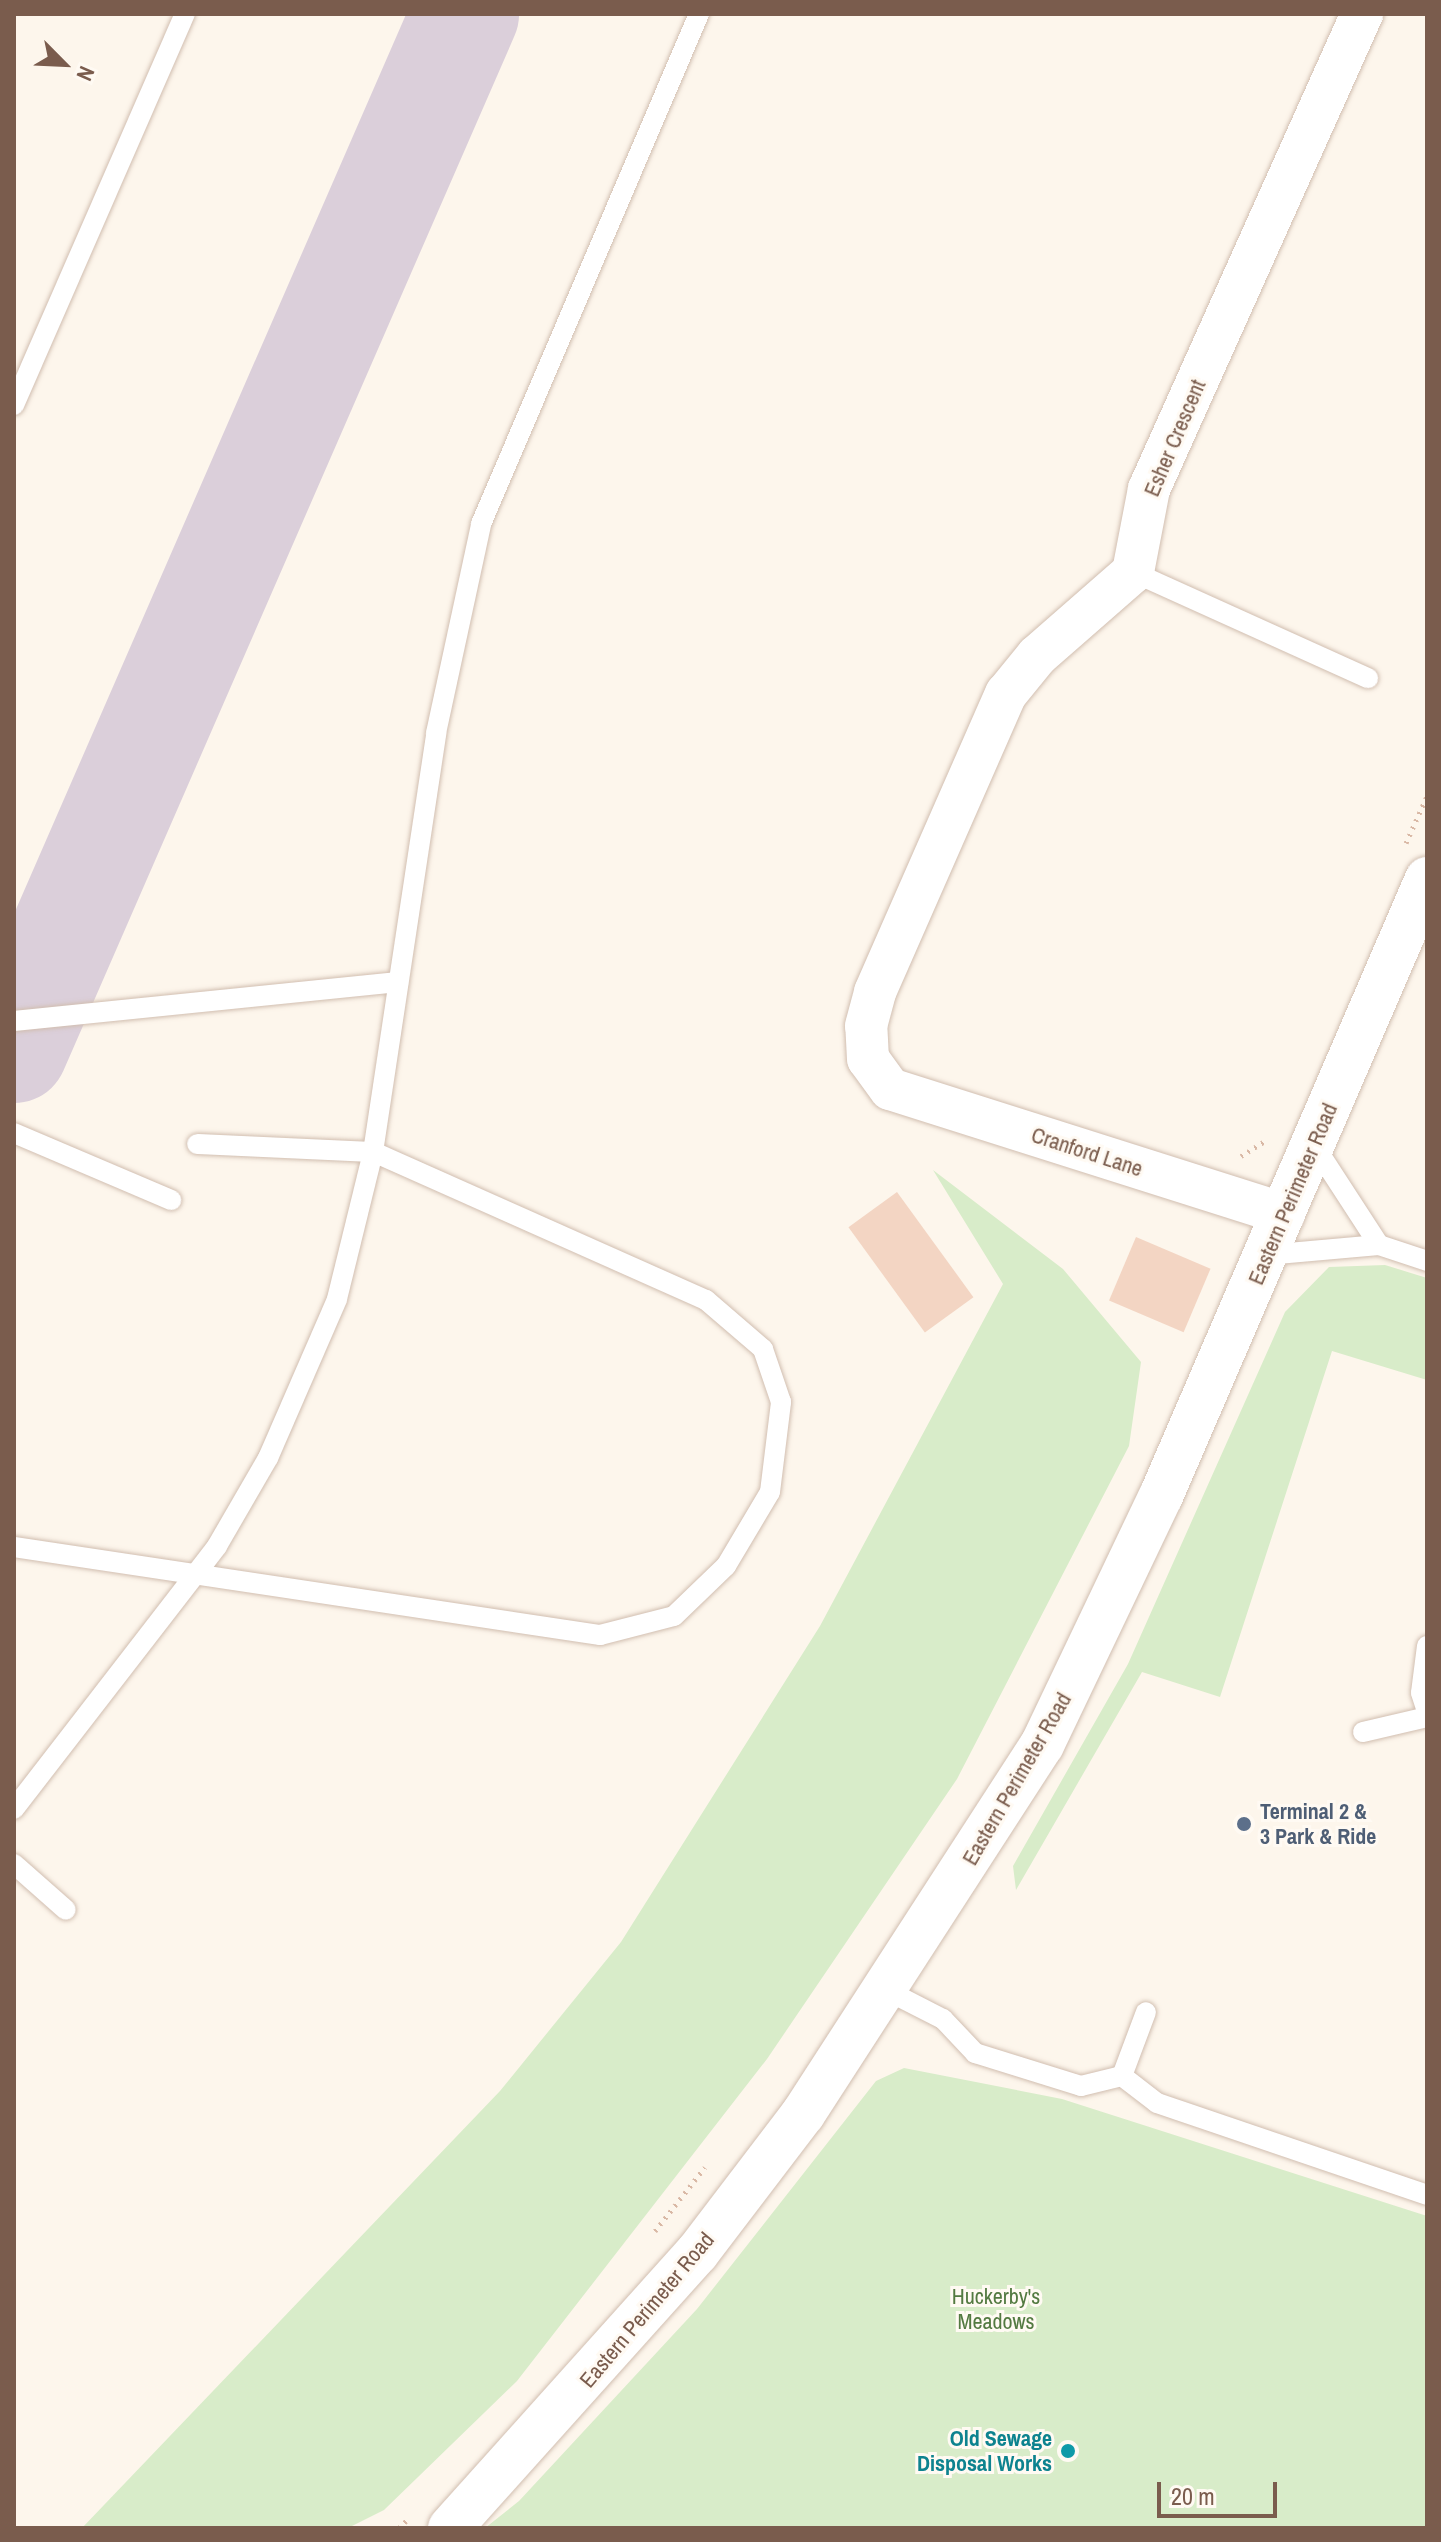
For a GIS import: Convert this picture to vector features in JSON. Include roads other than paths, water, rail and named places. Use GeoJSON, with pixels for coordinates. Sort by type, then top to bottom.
{"type":"FeatureCollection","features":[{"type":"Feature","properties":{"kind":"street","name":"Esher Crescent"},"geometry":{"type":"LineString","coordinates":[[1133,572],[1149,489],[1362,14]]}},
{"type":"Feature","properties":{"kind":"street","name":"Cranford Lane"},"geometry":{"type":"LineString","coordinates":[[1133,572],[1037,656],[997,711],[869,1010],[868,1059],[890,1089],[1284,1214]]}},
{"type":"Feature","properties":{"kind":"street","name":"Eastern Perimeter Road"},"geometry":{"type":"LineString","coordinates":[[435,2517],[697,2253],[886,1990],[1042,1745],[1314,1145],[1414,866]]}},
{"type":"Feature","properties":{"kind":"lane"},"geometry":{"type":"LineString","coordinates":[[14,405],[185,14]]}},
{"type":"Feature","properties":{"kind":"lane"},"geometry":{"type":"LineString","coordinates":[[14,1809],[199,1572],[268,1458],[317,1353],[357,1236],[373,1152],[450,657],[481,524],[699,14]]}},
{"type":"Feature","properties":{"kind":"lane"},"geometry":{"type":"LineString","coordinates":[[1133,572],[1368,678]]}},
{"type":"Feature","properties":{"kind":"lane"},"geometry":{"type":"LineString","coordinates":[[14,1021],[398,982]]}},
{"type":"Feature","properties":{"kind":"lane"},"geometry":{"type":"LineString","coordinates":[[14,1133],[171,1200]]}},
{"type":"Feature","properties":{"kind":"lane"},"geometry":{"type":"LineString","coordinates":[[14,1547],[199,1572],[600,1635],[674,1616],[726,1566],[770,1492],[781,1402],[763,1349],[706,1300],[373,1152],[197,1144]]}},
{"type":"Feature","properties":{"kind":"lane"},"geometry":{"type":"LineString","coordinates":[[1314,1145],[1379,1245]]}},
{"type":"Feature","properties":{"kind":"lane"},"geometry":{"type":"LineString","coordinates":[[1266,1255],[1379,1245],[1427,1261]]}},
{"type":"Feature","properties":{"kind":"lane"},"geometry":{"type":"LineString","coordinates":[[1363,1732],[1427,1714],[1421,1693],[1427,1646]]}},
{"type":"Feature","properties":{"kind":"lane"},"geometry":{"type":"LineString","coordinates":[[14,1864],[66,1910]]}},
{"type":"Feature","properties":{"kind":"lane"},"geometry":{"type":"LineString","coordinates":[[886,1990],[943,2019],[975,2053],[1081,2086],[1122,2076]]}},
{"type":"Feature","properties":{"kind":"lane"},"geometry":{"type":"LineString","coordinates":[[1122,2076],[1146,2012]]}},
{"type":"Feature","properties":{"kind":"lane"},"geometry":{"type":"LineString","coordinates":[[1122,2076],[1157,2103],[1427,2195]]}},
{"type":"Feature","properties":{"kind":"place","name":"Terminal 2 & 3 Park & Ride"},"geometry":{"type":"Point","coordinates":[1244,1824]}},
{"type":"Feature","properties":{"kind":"place","name":"Old Sewage Disposal Works"},"geometry":{"type":"Point","coordinates":[1068,2451]}},
{"type":"Feature","properties":{"kind":"park label","name":"Huckerby's Meadows"},"geometry":{"type":"Point","coordinates":[996,2308]}}]}
